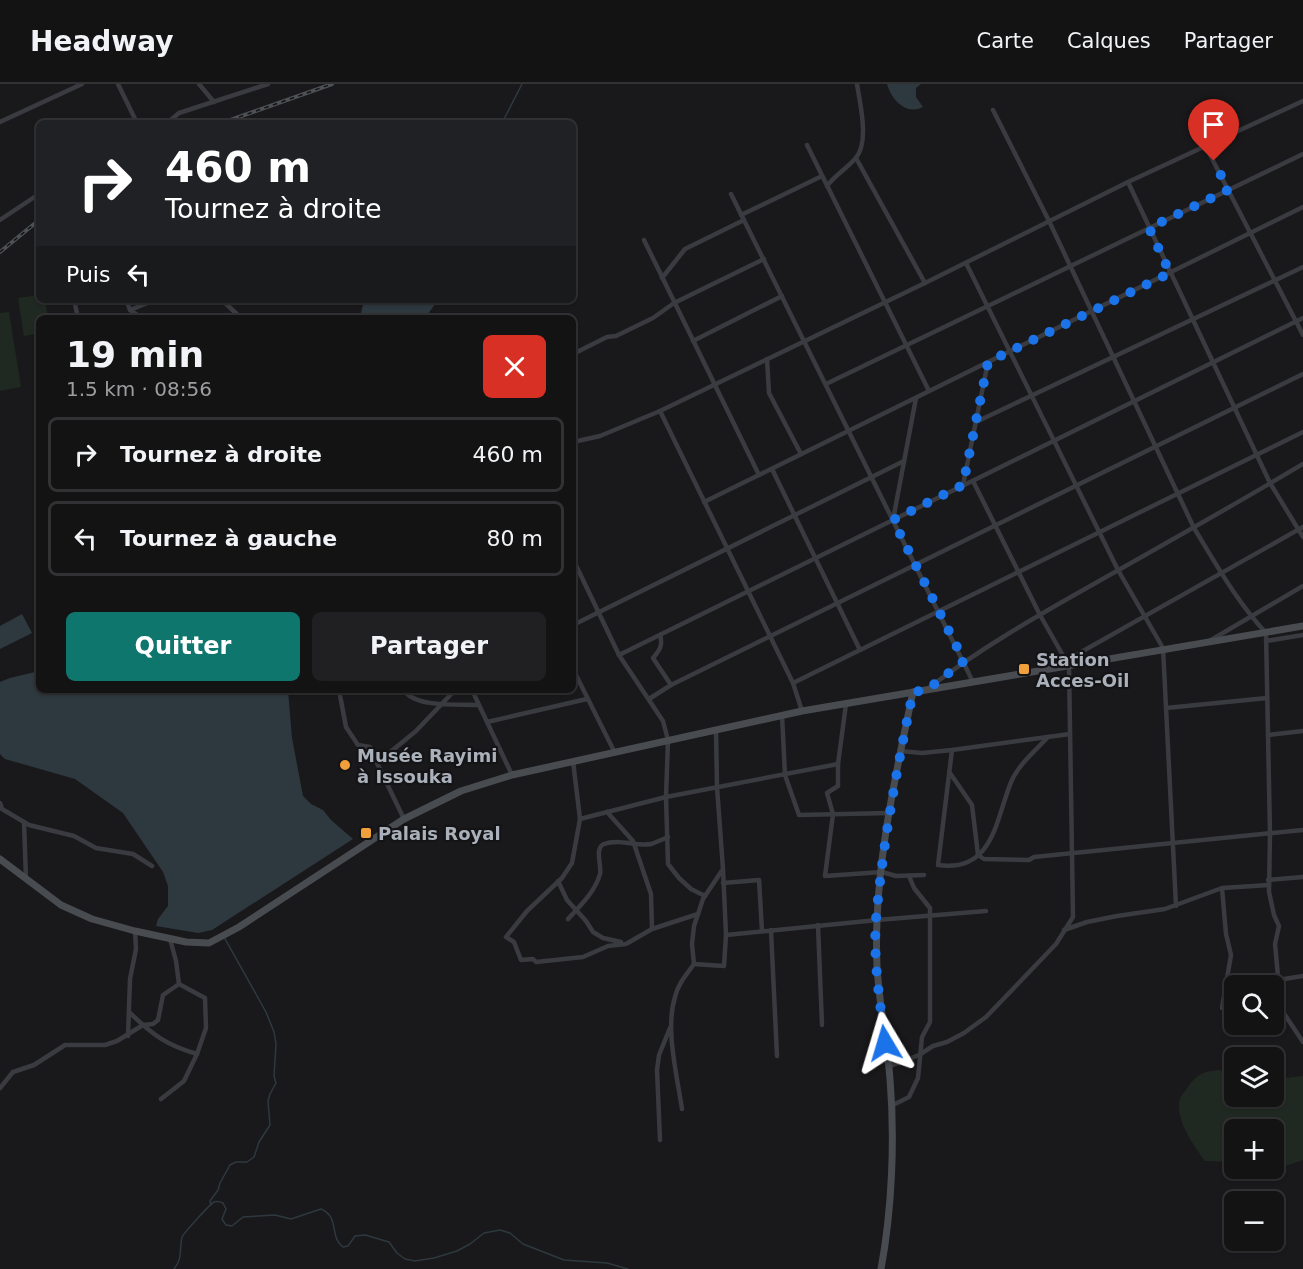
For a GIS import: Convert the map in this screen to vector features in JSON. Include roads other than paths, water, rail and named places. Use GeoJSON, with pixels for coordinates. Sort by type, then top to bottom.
{"type":"FeatureCollection","features":[{"type":"Feature","properties":{"kind":"street"},"geometry":{"type":"LineString","coordinates":[[0,122],[82,84]]}},
{"type":"Feature","properties":{"kind":"street"},"geometry":{"type":"LineString","coordinates":[[118,84],[135,120]]}},
{"type":"Feature","properties":{"kind":"street"},"geometry":{"type":"LineString","coordinates":[[199,84],[214,102]]}},
{"type":"Feature","properties":{"kind":"street"},"geometry":{"type":"LineString","coordinates":[[171,120],[179,114],[268,84]]}},
{"type":"Feature","properties":{"kind":"street"},"geometry":{"type":"LineString","coordinates":[[827,186],[856,158],[862,146],[863,125],[857,84]]}},
{"type":"Feature","properties":{"kind":"street"},"geometry":{"type":"LineString","coordinates":[[576,441],[600,436],[660,411],[1128,182],[1303,101]]}},
{"type":"Feature","properties":{"kind":"street"},"geometry":{"type":"LineString","coordinates":[[993,111],[1071,266],[1194,528],[1222,574],[1266,637],[1269,882],[1271,904],[1279,926],[1275,944],[1278,975]]}},
{"type":"Feature","properties":{"kind":"street"},"geometry":{"type":"LineString","coordinates":[[807,145],[929,391]]}},
{"type":"Feature","properties":{"kind":"street"},"geometry":{"type":"LineString","coordinates":[[1206,147],[1303,335]]}},
{"type":"Feature","properties":{"kind":"street"},"geometry":{"type":"LineString","coordinates":[[826,384],[1303,153]]}},
{"type":"Feature","properties":{"kind":"street"},"geometry":{"type":"LineString","coordinates":[[856,158],[925,283]]}},
{"type":"Feature","properties":{"kind":"street"},"geometry":{"type":"LineString","coordinates":[[662,278],[685,249],[822,176]]}},
{"type":"Feature","properties":{"kind":"street"},"geometry":{"type":"LineString","coordinates":[[1128,182],[1256,455],[1270,483],[1301,528],[1303,537]]}},
{"type":"Feature","properties":{"kind":"street"},"geometry":{"type":"LineString","coordinates":[[731,194],[973,682]]}},
{"type":"Feature","properties":{"kind":"street"},"geometry":{"type":"LineString","coordinates":[[0,220],[36,196]]}},
{"type":"Feature","properties":{"kind":"street"},"geometry":{"type":"LineString","coordinates":[[704,502],[1303,207]]}},
{"type":"Feature","properties":{"kind":"street"},"geometry":{"type":"LineString","coordinates":[[644,240],[759,475]]}},
{"type":"Feature","properties":{"kind":"street"},"geometry":{"type":"LineString","coordinates":[[576,352],[653,318],[674,303],[764,260]]}},
{"type":"Feature","properties":{"kind":"street"},"geometry":{"type":"LineString","coordinates":[[966,263],[1118,570],[1163,648],[1176,906]]}},
{"type":"Feature","properties":{"kind":"street"},"geometry":{"type":"LineString","coordinates":[[976,422],[1303,267]]}},
{"type":"Feature","properties":{"kind":"street"},"geometry":{"type":"LineString","coordinates":[[693,341],[782,296]]}},
{"type":"Feature","properties":{"kind":"street"},"geometry":{"type":"LineString","coordinates":[[125,303],[138,315]]}},
{"type":"Feature","properties":{"kind":"street"},"geometry":{"type":"LineString","coordinates":[[130,310],[148,303]]}},
{"type":"Feature","properties":{"kind":"street"},"geometry":{"type":"LineString","coordinates":[[225,303],[238,315]]}},
{"type":"Feature","properties":{"kind":"street"},"geometry":{"type":"LineString","coordinates":[[619,655],[1303,318]]}},
{"type":"Feature","properties":{"kind":"street"},"geometry":{"type":"LineString","coordinates":[[767,359],[769,393],[801,454]]}},
{"type":"Feature","properties":{"kind":"street"},"geometry":{"type":"LineString","coordinates":[[963,485],[988,362]]}},
{"type":"Feature","properties":{"kind":"street"},"geometry":{"type":"LineString","coordinates":[[648,699],[671,685],[1303,374]]}},
{"type":"Feature","properties":{"kind":"street"},"geometry":{"type":"LineString","coordinates":[[893,520],[916,398]]}},
{"type":"Feature","properties":{"kind":"street"},"geometry":{"type":"LineString","coordinates":[[660,411],[793,682],[802,711]]}},
{"type":"Feature","properties":{"kind":"street"},"geometry":{"type":"LineString","coordinates":[[793,682],[1303,432]]}},
{"type":"Feature","properties":{"kind":"street"},"geometry":{"type":"LineString","coordinates":[[576,624],[904,462]]}},
{"type":"Feature","properties":{"kind":"street"},"geometry":{"type":"LineString","coordinates":[[927,690],[964,661],[1040,615],[1303,464]]}},
{"type":"Feature","properties":{"kind":"street"},"geometry":{"type":"LineString","coordinates":[[772,469],[860,650]]}},
{"type":"Feature","properties":{"kind":"street"},"geometry":{"type":"LineString","coordinates":[[888,1067],[947,1042],[986,1017],[1056,944],[1073,917],[1068,663],[1040,615],[973,481]]}},
{"type":"Feature","properties":{"kind":"street"},"geometry":{"type":"LineString","coordinates":[[1068,663],[1301,528]]}},
{"type":"Feature","properties":{"kind":"street"},"geometry":{"type":"LineString","coordinates":[[576,565],[619,655],[663,721],[668,740],[666,797],[668,864],[679,878],[705,896]]}},
{"type":"Feature","properties":{"kind":"street"},"geometry":{"type":"LineString","coordinates":[[1209,642],[1303,586]]}},
{"type":"Feature","properties":{"kind":"street"},"geometry":{"type":"LineString","coordinates":[[1266,637],[1303,626]]}},
{"type":"Feature","properties":{"kind":"street"},"geometry":{"type":"LineString","coordinates":[[660,635],[660,650],[653,658],[671,685]]}},
{"type":"Feature","properties":{"kind":"street"},"geometry":{"type":"LineString","coordinates":[[0,859],[26,881],[61,905],[80,914],[170,939],[199,944],[209,943],[240,927],[404,819],[461,791],[512,775],[782,715],[1068,663],[1209,642],[1303,635]]}},
{"type":"Feature","properties":{"kind":"street"},"geometry":{"type":"LineString","coordinates":[[576,675],[615,753]]}},
{"type":"Feature","properties":{"kind":"street"},"geometry":{"type":"LineString","coordinates":[[880,1269],[888,1200],[891,1107],[878,983],[876,920],[889,813],[913,692]]}},
{"type":"Feature","properties":{"kind":"street"},"geometry":{"type":"LineString","coordinates":[[340,693],[346,727],[358,745],[370,747],[404,819]]}},
{"type":"Feature","properties":{"kind":"street"},"geometry":{"type":"LineString","coordinates":[[406,693],[418,701],[478,705]]}},
{"type":"Feature","properties":{"kind":"street"},"geometry":{"type":"LineString","coordinates":[[377,763],[416,731],[452,693]]}},
{"type":"Feature","properties":{"kind":"street"},"geometry":{"type":"LineString","coordinates":[[473,693],[512,775]]}},
{"type":"Feature","properties":{"kind":"street"},"geometry":{"type":"LineString","coordinates":[[1166,708],[1267,698]]}},
{"type":"Feature","properties":{"kind":"street"},"geometry":{"type":"LineString","coordinates":[[487,722],[587,699]]}},
{"type":"Feature","properties":{"kind":"street"},"geometry":{"type":"LineString","coordinates":[[846,704],[838,764],[838,786],[827,793],[833,814],[825,876],[882,872],[896,876],[924,875]]}},
{"type":"Feature","properties":{"kind":"street"},"geometry":{"type":"LineString","coordinates":[[782,715],[784,775],[799,815],[889,813]]}},
{"type":"Feature","properties":{"kind":"street"},"geometry":{"type":"LineString","coordinates":[[694,964],[724,966],[726,935],[717,788],[716,729]]}},
{"type":"Feature","properties":{"kind":"street"},"geometry":{"type":"LineString","coordinates":[[1268,735],[1303,731]]}},
{"type":"Feature","properties":{"kind":"street"},"geometry":{"type":"LineString","coordinates":[[900,751],[922,753],[952,750],[1070,734]]}},
{"type":"Feature","properties":{"kind":"street"},"geometry":{"type":"LineString","coordinates":[[952,750],[938,865],[948,866],[965,863],[978,855],[996,831],[1013,778],[1022,764],[1048,737]]}},
{"type":"Feature","properties":{"kind":"street"},"geometry":{"type":"LineString","coordinates":[[573,761],[580,819],[572,863],[506,937],[514,942],[521,960],[533,958],[536,962],[583,957],[608,946],[626,944],[652,929],[698,914]]}},
{"type":"Feature","properties":{"kind":"street"},"geometry":{"type":"LineString","coordinates":[[580,819],[666,797],[838,764]]}},
{"type":"Feature","properties":{"kind":"street"},"geometry":{"type":"LineString","coordinates":[[950,773],[972,805],[978,855],[984,859],[1020,861],[1034,857],[1303,830]]}},
{"type":"Feature","properties":{"kind":"street"},"geometry":{"type":"LineString","coordinates":[[0,803],[2,808],[29,825],[74,836],[96,848],[132,854],[152,866]]}},
{"type":"Feature","properties":{"kind":"street"},"geometry":{"type":"LineString","coordinates":[[607,812],[634,844],[651,894],[652,929]]}},
{"type":"Feature","properties":{"kind":"street"},"geometry":{"type":"LineString","coordinates":[[24,822],[26,881]]}},
{"type":"Feature","properties":{"kind":"street"},"geometry":{"type":"LineString","coordinates":[[568,919],[597,883],[600,872],[601,846],[618,842],[650,844],[668,837]]}},
{"type":"Feature","properties":{"kind":"street"},"geometry":{"type":"LineString","coordinates":[[682,1109],[671,1026],[674,998],[681,980],[694,964],[692,944],[698,914],[705,896],[723,869]]}},
{"type":"Feature","properties":{"kind":"street"},"geometry":{"type":"LineString","coordinates":[[891,1107],[909,1097],[918,1078],[922,1037],[930,1022],[930,908],[914,888],[909,876]]}},
{"type":"Feature","properties":{"kind":"street"},"geometry":{"type":"LineString","coordinates":[[1064,930],[1087,922],[1176,906],[1222,888],[1303,877]]}},
{"type":"Feature","properties":{"kind":"street"},"geometry":{"type":"LineString","coordinates":[[723,883],[759,880],[762,931]]}},
{"type":"Feature","properties":{"kind":"street"},"geometry":{"type":"LineString","coordinates":[[558,881],[567,900],[593,932],[603,938],[626,944]]}},
{"type":"Feature","properties":{"kind":"street"},"geometry":{"type":"LineString","coordinates":[[1221,1008],[1231,955],[1226,934],[1222,888]]}},
{"type":"Feature","properties":{"kind":"street"},"geometry":{"type":"LineString","coordinates":[[726,935],[986,911]]}},
{"type":"Feature","properties":{"kind":"street"},"geometry":{"type":"LineString","coordinates":[[818,925],[822,1025]]}},
{"type":"Feature","properties":{"kind":"street"},"geometry":{"type":"LineString","coordinates":[[771,930],[777,1056]]}},
{"type":"Feature","properties":{"kind":"street"},"geometry":{"type":"LineString","coordinates":[[128,1036],[130,979],[136,949],[135,931]]}},
{"type":"Feature","properties":{"kind":"street"},"geometry":{"type":"LineString","coordinates":[[170,939],[179,984]]}},
{"type":"Feature","properties":{"kind":"street"},"geometry":{"type":"LineString","coordinates":[[1284,979],[1303,976]]}},
{"type":"Feature","properties":{"kind":"street"},"geometry":{"type":"LineString","coordinates":[[0,1088],[13,1072],[34,1065],[65,1045],[105,1045],[128,1036],[143,1025],[153,1024],[158,1020],[163,995],[179,984]]}},
{"type":"Feature","properties":{"kind":"street"},"geometry":{"type":"LineString","coordinates":[[161,1099],[184,1081],[206,1028],[205,998],[179,984]]}},
{"type":"Feature","properties":{"kind":"street"},"geometry":{"type":"LineString","coordinates":[[130,1013],[173,1047],[197,1054]]}},
{"type":"Feature","properties":{"kind":"street"},"geometry":{"type":"LineString","coordinates":[[1284,1014],[1303,1042]]}},
{"type":"Feature","properties":{"kind":"street"},"geometry":{"type":"LineString","coordinates":[[660,1140],[657,1070],[659,1055],[671,1026]]}},
{"type":"Feature","properties":{"kind":"waterway"},"geometry":{"type":"LineString","coordinates":[[504,120],[522,84]]}},
{"type":"Feature","properties":{"kind":"waterway"},"geometry":{"type":"LineString","coordinates":[[211,1205],[210,1201],[230,1165],[236,1162],[247,1162],[254,1157],[259,1142],[270,1125],[268,1101],[276,1083],[274,1032],[266,1012],[224,937]]}},
{"type":"Feature","properties":{"kind":"waterway"},"geometry":{"type":"LineString","coordinates":[[174,1269],[180,1257],[182,1237],[214,1202],[223,1203],[226,1209],[222,1219],[226,1225],[232,1226],[243,1217],[275,1215],[291,1219],[321,1209],[333,1222],[336,1238],[343,1247],[348,1246],[355,1236],[365,1235],[389,1242],[405,1259],[415,1261],[457,1251],[484,1233],[500,1230],[510,1233],[523,1244],[564,1260],[607,1263],[628,1269]]}},
{"type":"Feature","properties":{"kind":"railway"},"geometry":{"type":"LineString","coordinates":[[230,120],[332,84]]}},
{"type":"Feature","properties":{"kind":"railway"},"geometry":{"type":"LineString","coordinates":[[0,252],[36,222]]}},
{"type":"Feature","properties":{"kind":"place","name":"Station Acces-Oil"},"geometry":{"type":"Point","coordinates":[1024,669]}},
{"type":"Feature","properties":{"kind":"place","name":"Musée Rayimi à Issouka"},"geometry":{"type":"Point","coordinates":[345,765]}},
{"type":"Feature","properties":{"kind":"place","name":"Palais Royal"},"geometry":{"type":"Point","coordinates":[366,833]}}]}
